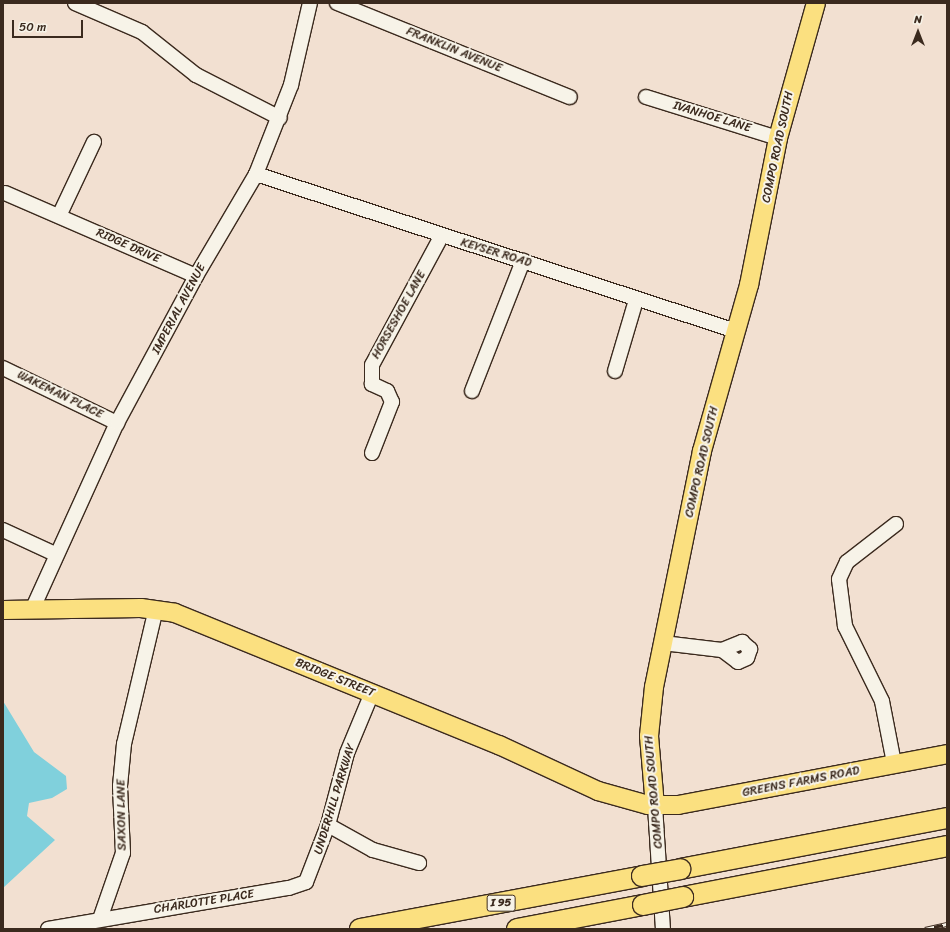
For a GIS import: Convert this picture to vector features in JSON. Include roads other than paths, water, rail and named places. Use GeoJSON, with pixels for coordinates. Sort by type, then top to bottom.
{"type":"FeatureCollection","features":[{"type":"Feature","properties":{"kind":"highway","name":"I 95"},"geometry":{"type":"LineString","coordinates":[[360,929],[947,818]]}},
{"type":"Feature","properties":{"kind":"highway","name":"I 95"},"geometry":{"type":"LineString","coordinates":[[517,929],[947,846]]}},
{"type":"Feature","properties":{"kind":"main road","name":"COMPO ROAD SOUTH"},"geometry":{"type":"LineString","coordinates":[[655,806],[650,721],[663,643],[697,473],[752,275],[778,138],[816,3]]}},
{"type":"Feature","properties":{"kind":"main road","name":"BRIDGE STREET"},"geometry":{"type":"LineString","coordinates":[[3,610],[156,609],[175,613],[499,745],[598,791],[655,806]]}},
{"type":"Feature","properties":{"kind":"main road","name":"GREENS FARMS ROAD"},"geometry":{"type":"LineString","coordinates":[[655,806],[683,805],[894,763],[947,754]]}},
{"type":"Feature","properties":{"kind":"street"},"geometry":{"type":"LineString","coordinates":[[75,3],[142,32],[196,75],[280,118]]}},
{"type":"Feature","properties":{"kind":"street","name":"IMPERIAL AVENUE"},"geometry":{"type":"LineString","coordinates":[[32,610],[55,554],[117,423],[196,276],[256,174],[280,118],[291,85],[310,3]]}},
{"type":"Feature","properties":{"kind":"street","name":"FRANKLIN AVENUE"},"geometry":{"type":"LineString","coordinates":[[337,3],[570,97]]}},
{"type":"Feature","properties":{"kind":"street","name":"IVANHOE LANE"},"geometry":{"type":"LineString","coordinates":[[646,97],[778,138]]}},
{"type":"Feature","properties":{"kind":"street"},"geometry":{"type":"LineString","coordinates":[[59,216],[94,142]]}},
{"type":"Feature","properties":{"kind":"street","name":"KEYSER ROAD"},"geometry":{"type":"LineString","coordinates":[[256,174],[441,237],[523,261],[636,300],[736,331]]}},
{"type":"Feature","properties":{"kind":"street","name":"RIDGE DRIVE"},"geometry":{"type":"LineString","coordinates":[[4,193],[196,276]]}},
{"type":"Feature","properties":{"kind":"street","name":"HORSESHOE LANE"},"geometry":{"type":"LineString","coordinates":[[372,453],[392,402],[387,391],[372,384],[372,365],[441,237]]}},
{"type":"Feature","properties":{"kind":"street"},"geometry":{"type":"LineString","coordinates":[[472,391],[523,261]]}},
{"type":"Feature","properties":{"kind":"street"},"geometry":{"type":"LineString","coordinates":[[615,371],[636,300]]}},
{"type":"Feature","properties":{"kind":"street","name":"WAKEMAN PLACE"},"geometry":{"type":"LineString","coordinates":[[3,368],[117,423]]}},
{"type":"Feature","properties":{"kind":"street"},"geometry":{"type":"LineString","coordinates":[[894,763],[882,701],[845,626],[839,579],[847,562],[896,524]]}},
{"type":"Feature","properties":{"kind":"street"},"geometry":{"type":"LineString","coordinates":[[3,530],[55,554]]}},
{"type":"Feature","properties":{"kind":"street","name":"SAXON LANE"},"geometry":{"type":"LineString","coordinates":[[100,919],[123,853],[120,786],[124,744],[156,609]]}},
{"type":"Feature","properties":{"kind":"street"},"geometry":{"type":"LineString","coordinates":[[663,643],[722,650]]}},
{"type":"Feature","properties":{"kind":"street","name":"UNDERHILL PARKWAY"},"geometry":{"type":"LineString","coordinates":[[306,882],[328,825],[347,753],[372,693]]}},
{"type":"Feature","properties":{"kind":"street","name":"COMPO ROAD SOUTH"},"geometry":{"type":"LineString","coordinates":[[655,806],[663,929]]}},
{"type":"Feature","properties":{"kind":"street"},"geometry":{"type":"LineString","coordinates":[[328,825],[373,850],[419,863]]}},
{"type":"Feature","properties":{"kind":"street","name":"CHARLOTTE PLACE"},"geometry":{"type":"LineString","coordinates":[[100,919],[289,888],[306,882]]}},
{"type":"Feature","properties":{"kind":"street"},"geometry":{"type":"LineString","coordinates":[[48,929],[100,919]]}},
{"type":"Feature","properties":{"kind":"water"},"geometry":{"type":"Polygon","coordinates":[[[3,701],[34,752],[66,776],[67,789],[52,798],[29,803],[27,816],[55,840],[3,888],[3,701]]]}},
{"type":"Feature","properties":{"kind":"railway"},"geometry":{"type":"LineString","coordinates":[[925,929],[947,924]]}}]}
